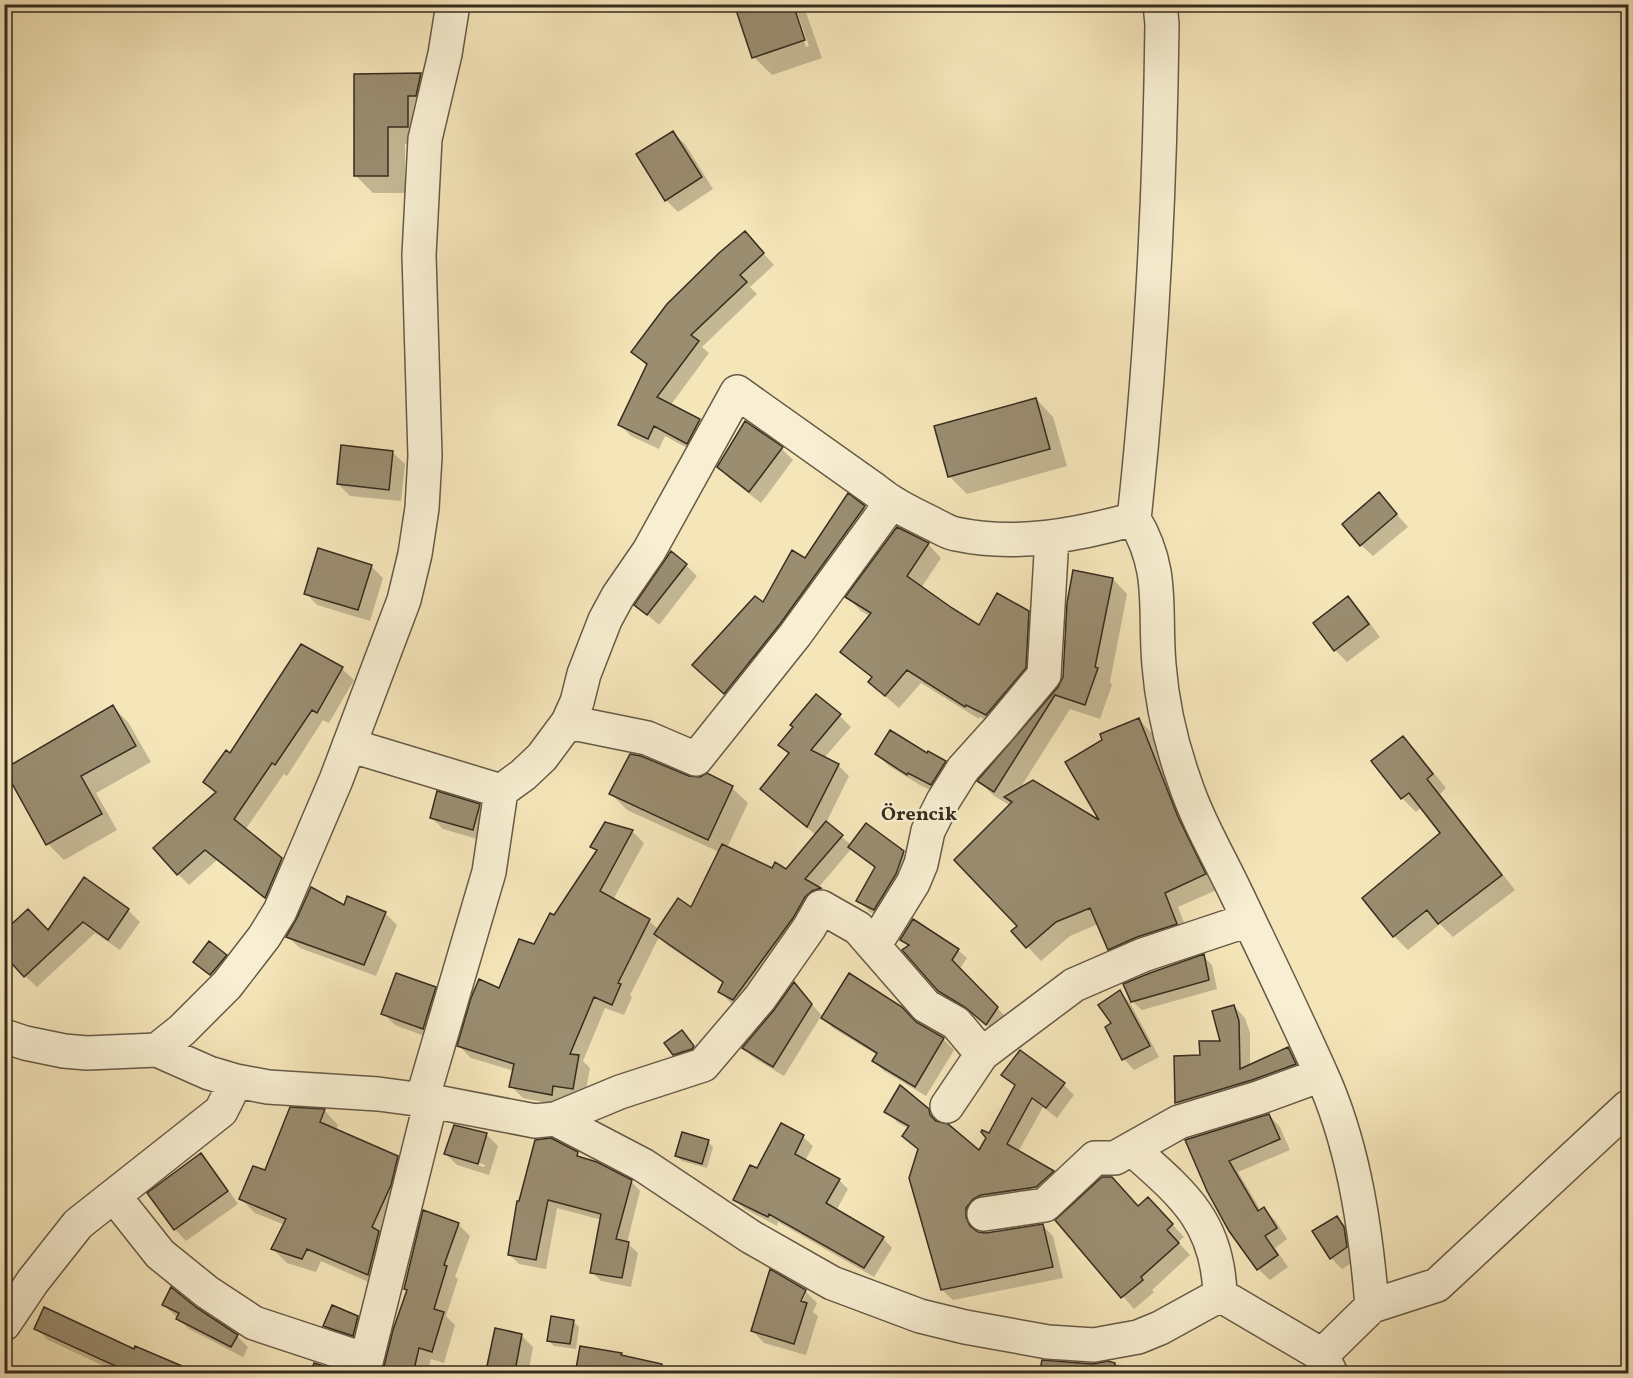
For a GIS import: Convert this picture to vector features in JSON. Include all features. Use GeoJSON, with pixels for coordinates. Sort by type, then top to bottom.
{"type":"FeatureCollection","features":[{"type":"Feature","properties":{"kind":"street"},"geometry":{"type":"LineString","coordinates":[[157,1050],[205,1009],[227,985],[264,937],[285,900],[349,745],[404,600],[415,554],[422,508],[425,456],[419,255],[425,138],[443,65],[453,4]]}},
{"type":"Feature","properties":{"kind":"street"},"geometry":{"type":"LineString","coordinates":[[1160,4],[1162,24],[1160,148],[1155,261],[1149,369],[1134,519],[1152,554],[1156,575],[1159,666],[1163,701],[1172,741],[1198,818],[1321,1075],[1343,1134],[1365,1234],[1372,1306]]}},
{"type":"Feature","properties":{"kind":"street"},"geometry":{"type":"LineString","coordinates":[[114,1196],[160,1254],[207,1292],[254,1323],[365,1367],[426,1101],[489,872],[501,791],[542,757],[568,722],[605,620],[648,551],[736,392],[875,490],[891,504],[954,534],[986,538],[1052,537],[1080,533],[1134,519]]}},
{"type":"Feature","properties":{"kind":"street"},"geometry":{"type":"LineString","coordinates":[[568,722],[647,738],[696,759],[795,635],[891,504]]}},
{"type":"Feature","properties":{"kind":"street"},"geometry":{"type":"LineString","coordinates":[[873,946],[913,883],[921,864],[928,831],[963,769],[1044,675],[1052,537]]}},
{"type":"Feature","properties":{"kind":"street"},"geometry":{"type":"LineString","coordinates":[[349,745],[501,791]]}},
{"type":"Feature","properties":{"kind":"street"},"geometry":{"type":"LineString","coordinates":[[4,1036],[35,1046],[64,1051],[157,1050],[191,1066],[236,1081],[290,1089],[378,1094],[535,1122],[555,1119],[620,1092],[703,1065],[760,998],[821,907],[858,928],[927,1006],[956,1023],[982,1054]]}},
{"type":"Feature","properties":{"kind":"street"},"geometry":{"type":"LineString","coordinates":[[947,1106],[982,1054],[1074,985],[1143,955],[1248,920]]}},
{"type":"Feature","properties":{"kind":"street"},"geometry":{"type":"LineString","coordinates":[[984,1214],[1045,1205],[1095,1158],[1115,1158],[1179,1122],[1258,1098],[1321,1075]]}},
{"type":"Feature","properties":{"kind":"street"},"geometry":{"type":"LineString","coordinates":[[4,1324],[33,1281],[78,1224],[222,1110],[236,1081]]}},
{"type":"Feature","properties":{"kind":"street"},"geometry":{"type":"LineString","coordinates":[[1220,1295],[1326,1364],[1372,1306],[1437,1285],[1629,1107]]}},
{"type":"Feature","properties":{"kind":"street"},"geometry":{"type":"LineString","coordinates":[[555,1119],[643,1165],[751,1237],[832,1283],[920,1316],[1006,1335],[1071,1345],[1094,1345],[1138,1337],[1160,1328],[1220,1295]]}},
{"type":"Feature","properties":{"kind":"street"},"geometry":{"type":"LineString","coordinates":[[1132,1149],[1171,1183],[1200,1217],[1215,1251],[1220,1295]]}},
{"type":"Feature","properties":{"kind":"building"},"geometry":{"type":"Polygon","coordinates":[[[734,4],[793,4],[805,40],[752,58],[734,4]]]}},
{"type":"Feature","properties":{"kind":"building"},"geometry":{"type":"Polygon","coordinates":[[[421,73],[416,96],[408,96],[408,127],[388,127],[388,176],[354,176],[354,74],[421,73]]]}},
{"type":"Feature","properties":{"kind":"building"},"geometry":{"type":"Polygon","coordinates":[[[673,131],[702,177],[665,201],[636,154],[673,131]]]}},
{"type":"Feature","properties":{"kind":"building"},"geometry":{"type":"Polygon","coordinates":[[[745,231],[764,253],[740,275],[747,282],[691,335],[699,341],[657,397],[700,419],[687,444],[654,426],[648,439],[618,425],[647,364],[631,352],[667,304],[745,231]]]}},
{"type":"Feature","properties":{"kind":"building"},"geometry":{"type":"Polygon","coordinates":[[[1036,398],[1050,449],[948,477],[934,426],[1036,398]]]}},
{"type":"Feature","properties":{"kind":"building"},"geometry":{"type":"Polygon","coordinates":[[[745,421],[783,447],[749,492],[717,467],[745,421]]]}},
{"type":"Feature","properties":{"kind":"building"},"geometry":{"type":"Polygon","coordinates":[[[341,445],[393,451],[389,490],[337,484],[341,445]]]}},
{"type":"Feature","properties":{"kind":"building"},"geometry":{"type":"Polygon","coordinates":[[[1379,492],[1397,514],[1360,546],[1342,524],[1379,492]]]}},
{"type":"Feature","properties":{"kind":"building"},"geometry":{"type":"Polygon","coordinates":[[[848,493],[865,506],[780,624],[724,694],[692,665],[755,596],[763,602],[792,550],[805,558],[848,493]]]}},
{"type":"Feature","properties":{"kind":"building"},"geometry":{"type":"Polygon","coordinates":[[[897,527],[929,543],[907,576],[952,608],[979,625],[997,593],[1029,611],[1026,668],[986,715],[966,705],[965,707],[907,670],[885,696],[868,682],[872,677],[840,652],[871,613],[845,597],[897,527]]]}},
{"type":"Feature","properties":{"kind":"building"},"geometry":{"type":"Polygon","coordinates":[[[318,548],[372,565],[358,610],[304,594],[318,548]]]}},
{"type":"Feature","properties":{"kind":"building"},"geometry":{"type":"Polygon","coordinates":[[[671,551],[687,564],[647,615],[634,605],[671,551]]]}},
{"type":"Feature","properties":{"kind":"building"},"geometry":{"type":"Polygon","coordinates":[[[1073,570],[1113,578],[1095,667],[1098,668],[1085,705],[1055,695],[994,792],[977,781],[1058,687],[1063,677],[1067,603],[1073,570]]]}},
{"type":"Feature","properties":{"kind":"building"},"geometry":{"type":"Polygon","coordinates":[[[1348,596],[1369,624],[1334,651],[1313,623],[1348,596]]]}},
{"type":"Feature","properties":{"kind":"building"},"geometry":{"type":"Polygon","coordinates":[[[301,644],[343,667],[317,713],[312,710],[275,765],[272,763],[234,819],[282,858],[265,898],[205,850],[177,875],[153,848],[216,792],[203,782],[226,750],[230,753],[301,644]]]}},
{"type":"Feature","properties":{"kind":"building"},"geometry":{"type":"Polygon","coordinates":[[[816,694],[841,714],[811,750],[839,764],[807,827],[760,789],[789,753],[778,745],[793,727],[790,725],[816,694]]]}},
{"type":"Feature","properties":{"kind":"building"},"geometry":{"type":"Polygon","coordinates":[[[113,705],[136,746],[81,776],[102,814],[46,845],[4,769],[113,705]]]}},
{"type":"Feature","properties":{"kind":"building"},"geometry":{"type":"Polygon","coordinates":[[[1139,718],[1178,817],[1206,874],[1165,893],[1177,924],[1137,937],[1108,950],[1090,908],[1056,922],[1026,948],[1011,931],[1017,926],[954,860],[1012,802],[1004,797],[1033,780],[1099,820],[1065,762],[1102,740],[1100,734],[1139,718]]]}},
{"type":"Feature","properties":{"kind":"building"},"geometry":{"type":"Polygon","coordinates":[[[890,730],[927,753],[928,751],[946,761],[931,785],[908,773],[907,775],[875,754],[890,730]]]}},
{"type":"Feature","properties":{"kind":"building"},"geometry":{"type":"Polygon","coordinates":[[[1403,736],[1433,774],[1427,779],[1502,875],[1438,924],[1427,910],[1393,937],[1362,898],[1440,833],[1409,793],[1401,799],[1371,761],[1403,736]]]}},
{"type":"Feature","properties":{"kind":"building"},"geometry":{"type":"Polygon","coordinates":[[[630,754],[641,756],[689,776],[700,777],[707,773],[733,786],[708,840],[609,794],[630,754]]]}},
{"type":"Feature","properties":{"kind":"building"},"geometry":{"type":"Polygon","coordinates":[[[437,791],[480,804],[473,830],[430,818],[437,791]]]}},
{"type":"Feature","properties":{"kind":"building"},"geometry":{"type":"Polygon","coordinates":[[[826,821],[843,835],[805,879],[821,888],[805,897],[793,918],[733,1000],[718,992],[723,982],[654,934],[678,898],[691,907],[722,844],[772,868],[775,862],[786,869],[826,821]]]}},
{"type":"Feature","properties":{"kind":"building"},"geometry":{"type":"Polygon","coordinates":[[[605,822],[633,830],[600,891],[650,919],[618,983],[621,984],[612,1005],[594,997],[570,1054],[579,1055],[573,1089],[553,1086],[552,1095],[509,1087],[514,1064],[457,1046],[471,998],[479,979],[499,988],[519,939],[534,944],[550,913],[554,915],[597,850],[590,847],[605,822]]]}},
{"type":"Feature","properties":{"kind":"building"},"geometry":{"type":"Polygon","coordinates":[[[866,823],[904,851],[896,874],[874,910],[856,901],[875,867],[848,847],[866,823]]]}},
{"type":"Feature","properties":{"kind":"building"},"geometry":{"type":"Polygon","coordinates":[[[84,877],[129,909],[108,940],[83,922],[24,977],[4,955],[4,931],[28,909],[48,930],[84,877]]]}},
{"type":"Feature","properties":{"kind":"building"},"geometry":{"type":"Polygon","coordinates":[[[311,887],[344,905],[347,896],[386,912],[364,965],[286,937],[311,887]]]}},
{"type":"Feature","properties":{"kind":"building"},"geometry":{"type":"Polygon","coordinates":[[[913,919],[959,949],[952,960],[998,1007],[986,1025],[965,1007],[938,991],[902,950],[909,945],[900,940],[913,919]]]}},
{"type":"Feature","properties":{"kind":"building"},"geometry":{"type":"Polygon","coordinates":[[[209,941],[227,955],[210,975],[193,962],[209,941]]]}},
{"type":"Feature","properties":{"kind":"building"},"geometry":{"type":"Polygon","coordinates":[[[1204,954],[1209,980],[1131,1002],[1123,984],[1204,954]]]}},
{"type":"Feature","properties":{"kind":"building"},"geometry":{"type":"Polygon","coordinates":[[[396,973],[436,987],[423,1029],[381,1014],[396,973]]]}},
{"type":"Feature","properties":{"kind":"building"},"geometry":{"type":"Polygon","coordinates":[[[849,973],[902,1007],[916,1022],[944,1038],[915,1087],[872,1061],[877,1053],[821,1018],[849,973]]]}},
{"type":"Feature","properties":{"kind":"building"},"geometry":{"type":"Polygon","coordinates":[[[794,982],[812,1004],[773,1067],[742,1048],[794,982]]]}},
{"type":"Feature","properties":{"kind":"building"},"geometry":{"type":"Polygon","coordinates":[[[1120,990],[1150,1046],[1122,1060],[1105,1027],[1111,1023],[1098,1005],[1120,990]]]}},
{"type":"Feature","properties":{"kind":"building"},"geometry":{"type":"Polygon","coordinates":[[[1234,1005],[1239,1021],[1240,1069],[1288,1047],[1296,1064],[1175,1103],[1174,1056],[1200,1055],[1199,1041],[1220,1041],[1212,1011],[1234,1005]]]}},
{"type":"Feature","properties":{"kind":"building"},"geometry":{"type":"Polygon","coordinates":[[[682,1030],[694,1046],[692,1049],[673,1055],[664,1043],[682,1030]]]}},
{"type":"Feature","properties":{"kind":"building"},"geometry":{"type":"Polygon","coordinates":[[[1020,1050],[1065,1083],[1046,1108],[1032,1098],[1007,1144],[1054,1171],[1036,1187],[981,1195],[973,1199],[966,1208],[966,1217],[970,1226],[978,1232],[986,1233],[1043,1224],[1053,1267],[941,1290],[909,1178],[918,1149],[902,1136],[909,1126],[884,1112],[900,1085],[929,1109],[930,1115],[936,1121],[948,1124],[979,1150],[986,1138],[982,1130],[989,1133],[1015,1085],[1001,1075],[1020,1050]]]}},
{"type":"Feature","properties":{"kind":"building"},"geometry":{"type":"Polygon","coordinates":[[[290,1107],[325,1109],[320,1122],[398,1156],[391,1185],[372,1227],[379,1231],[368,1275],[307,1249],[302,1259],[271,1249],[286,1219],[239,1199],[253,1166],[265,1170],[290,1107]]]}},
{"type":"Feature","properties":{"kind":"building"},"geometry":{"type":"Polygon","coordinates":[[[1269,1114],[1280,1139],[1229,1161],[1258,1211],[1264,1207],[1277,1228],[1265,1236],[1278,1255],[1257,1270],[1229,1231],[1207,1191],[1185,1140],[1269,1114]]]}},
{"type":"Feature","properties":{"kind":"building"},"geometry":{"type":"Polygon","coordinates":[[[781,1123],[804,1135],[795,1154],[840,1179],[826,1203],[884,1237],[864,1268],[769,1214],[768,1217],[733,1200],[750,1165],[757,1168],[781,1123]]]}},
{"type":"Feature","properties":{"kind":"building"},"geometry":{"type":"Polygon","coordinates":[[[454,1125],[487,1133],[478,1164],[444,1154],[454,1125]]]}},
{"type":"Feature","properties":{"kind":"building"},"geometry":{"type":"Polygon","coordinates":[[[682,1132],[709,1140],[702,1164],[675,1156],[682,1132]]]}},
{"type":"Feature","properties":{"kind":"building"},"geometry":{"type":"Polygon","coordinates":[[[551,1138],[578,1152],[577,1156],[597,1162],[632,1180],[616,1239],[629,1242],[622,1278],[590,1273],[601,1214],[548,1200],[536,1260],[508,1255],[517,1201],[519,1201],[535,1140],[551,1138]]]}},
{"type":"Feature","properties":{"kind":"building"},"geometry":{"type":"Polygon","coordinates":[[[201,1153],[228,1191],[174,1230],[147,1193],[201,1153]]]}},
{"type":"Feature","properties":{"kind":"building"},"geometry":{"type":"Polygon","coordinates":[[[1102,1177],[1112,1177],[1138,1206],[1148,1197],[1173,1224],[1167,1230],[1179,1243],[1141,1277],[1143,1280],[1121,1298],[1055,1220],[1102,1177]]]}},
{"type":"Feature","properties":{"kind":"building"},"geometry":{"type":"Polygon","coordinates":[[[423,1210],[459,1223],[444,1265],[447,1266],[434,1309],[444,1312],[432,1352],[419,1348],[413,1374],[382,1374],[393,1330],[407,1290],[404,1289],[423,1210]]]}},
{"type":"Feature","properties":{"kind":"building"},"geometry":{"type":"Polygon","coordinates":[[[1337,1216],[1344,1227],[1347,1247],[1330,1259],[1312,1231],[1337,1216]]]}},
{"type":"Feature","properties":{"kind":"building"},"geometry":{"type":"Polygon","coordinates":[[[770,1269],[806,1290],[801,1301],[807,1303],[794,1344],[751,1331],[770,1269]]]}},
{"type":"Feature","properties":{"kind":"building"},"geometry":{"type":"Polygon","coordinates":[[[171,1287],[197,1308],[238,1335],[231,1347],[176,1319],[179,1313],[162,1305],[171,1287]]]}},
{"type":"Feature","properties":{"kind":"building"},"geometry":{"type":"Polygon","coordinates":[[[332,1305],[358,1316],[353,1336],[323,1326],[332,1305]]]}},
{"type":"Feature","properties":{"kind":"building"},"geometry":{"type":"Polygon","coordinates":[[[44,1307],[134,1349],[135,1346],[201,1374],[133,1374],[34,1329],[44,1307]]]}},
{"type":"Feature","properties":{"kind":"building"},"geometry":{"type":"Polygon","coordinates":[[[551,1316],[574,1320],[570,1344],[547,1341],[551,1316]]]}},
{"type":"Feature","properties":{"kind":"building"},"geometry":{"type":"Polygon","coordinates":[[[495,1328],[522,1334],[515,1371],[487,1366],[495,1328]]]}},
{"type":"Feature","properties":{"kind":"building"},"geometry":{"type":"Polygon","coordinates":[[[580,1346],[622,1353],[621,1355],[662,1364],[661,1374],[575,1374],[580,1346]]]}},
{"type":"Feature","properties":{"kind":"building"},"geometry":{"type":"Polygon","coordinates":[[[1042,1360],[1093,1364],[1108,1361],[1115,1363],[1114,1374],[1039,1374],[1042,1360]]]}},
{"type":"Feature","properties":{"kind":"building"},"geometry":{"type":"Polygon","coordinates":[[[314,1363],[345,1373],[345,1374],[310,1374],[314,1363]]]}},
{"type":"Feature","properties":{"kind":"district","name":"Örencik"},"geometry":{"type":"Point","coordinates":[919,815]}}]}
